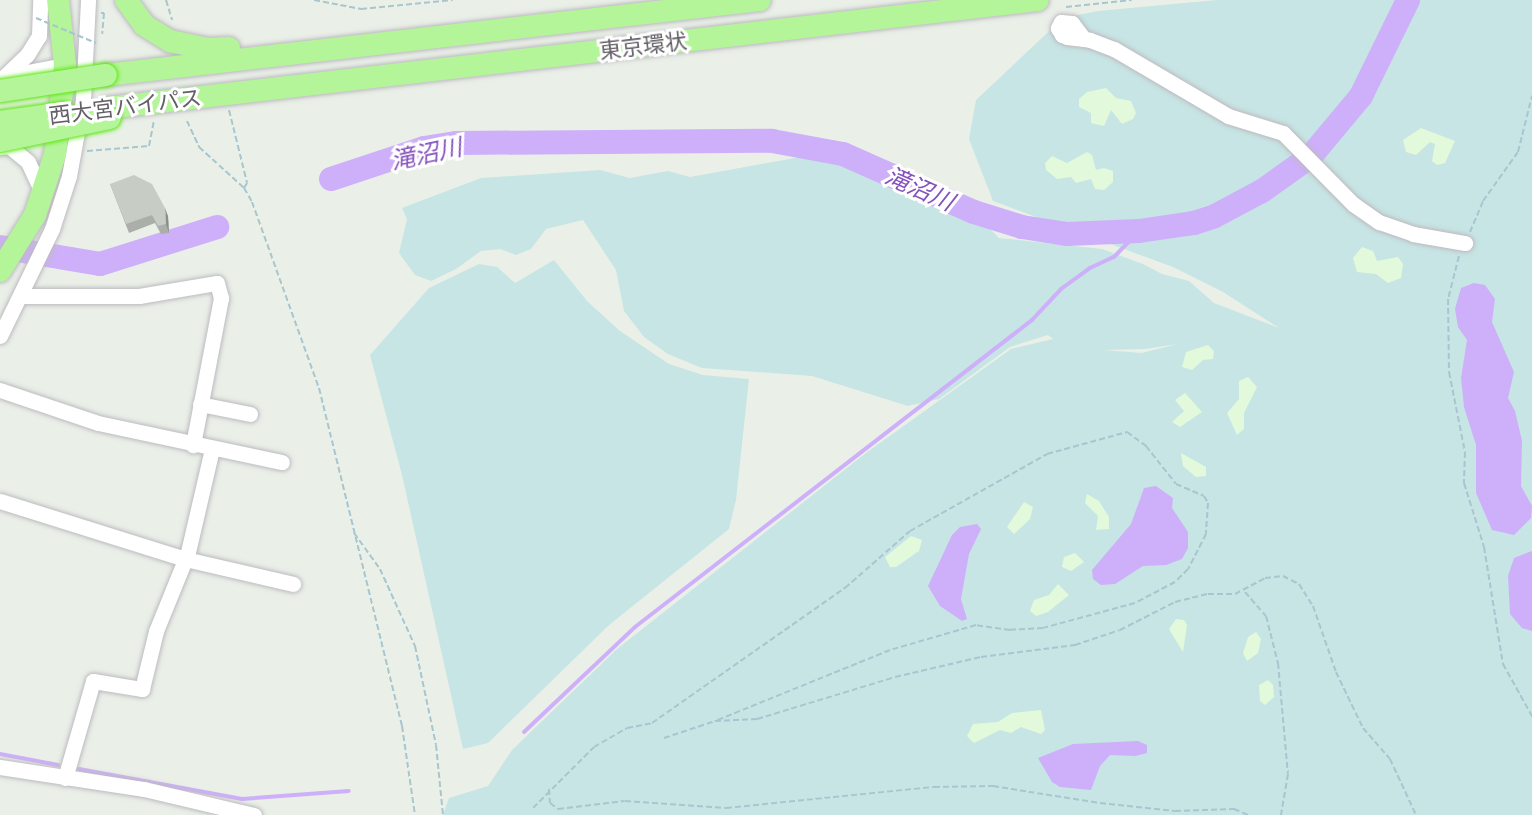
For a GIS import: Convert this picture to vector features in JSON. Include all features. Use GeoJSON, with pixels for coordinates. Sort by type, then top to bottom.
{"type":"FeatureCollection","features":[{"type":"Feature","properties":{"kind":"highway"},"geometry":{"type":"LineString","coordinates":[[0,271],[43,212],[61,118],[65,65],[58,0]]}},
{"type":"Feature","properties":{"kind":"highway"},"geometry":{"type":"LineString","coordinates":[[126,0],[144,25],[170,41],[235,54]]}},
{"type":"Feature","properties":{"kind":"highway","name":"東京環状"},"geometry":{"type":"LineString","coordinates":[[235,54],[386,30],[482,32],[760,0]]}},
{"type":"Feature","properties":{"kind":"highway","name":"東京環状"},"geometry":{"type":"LineString","coordinates":[[249,90],[1038,0]]}},
{"type":"Feature","properties":{"kind":"highway","name":"西大宮バイパス"},"geometry":{"type":"LineString","coordinates":[[2,81],[106,75],[235,54]]}},
{"type":"Feature","properties":{"kind":"highway","name":"西大宮バイパス"},"geometry":{"type":"LineString","coordinates":[[0,122],[109,113],[200,96],[249,90]]}},
{"type":"Feature","properties":{"kind":"highway"},"geometry":{"type":"LineString","coordinates":[[0,141],[109,113]]}},
{"type":"Feature","properties":{"kind":"street"},"geometry":{"type":"LineString","coordinates":[[2,81],[27,55],[39,36],[40,0]]}},
{"type":"Feature","properties":{"kind":"street"},"geometry":{"type":"LineString","coordinates":[[65,0],[76,64],[79,153]]}},
{"type":"Feature","properties":{"kind":"street"},"geometry":{"type":"LineString","coordinates":[[0,336],[5,319],[21,296],[32,272],[43,212],[79,153],[88,0]]}},
{"type":"Feature","properties":{"kind":"street"},"geometry":{"type":"LineString","coordinates":[[1084,39],[1129,56],[1171,85],[1228,116],[1283,133],[1353,204],[1379,222],[1413,234],[1465,243]]}},
{"type":"Feature","properties":{"kind":"street"},"geometry":{"type":"LineString","coordinates":[[2,81],[65,65]]}},
{"type":"Feature","properties":{"kind":"street"},"geometry":{"type":"LineString","coordinates":[[0,147],[9,146],[28,162],[43,212]]}},
{"type":"Feature","properties":{"kind":"street"},"geometry":{"type":"LineString","coordinates":[[21,296],[139,296],[217,283],[221,298],[193,445]]}},
{"type":"Feature","properties":{"kind":"street"},"geometry":{"type":"LineString","coordinates":[[0,390],[98,423],[193,445],[282,462]]}},
{"type":"Feature","properties":{"kind":"street"},"geometry":{"type":"LineString","coordinates":[[200,405],[250,414]]}},
{"type":"Feature","properties":{"kind":"street"},"geometry":{"type":"LineString","coordinates":[[65,778],[93,681],[142,689],[156,631],[185,559],[212,449]]}},
{"type":"Feature","properties":{"kind":"street"},"geometry":{"type":"LineString","coordinates":[[0,501],[185,559],[293,584]]}},
{"type":"Feature","properties":{"kind":"street"},"geometry":{"type":"LineString","coordinates":[[0,767],[144,789],[254,815]]}},
{"type":"Feature","properties":{"kind":"path"},"geometry":{"type":"LineString","coordinates":[[166,0],[172,23]]}},
{"type":"Feature","properties":{"kind":"path"},"geometry":{"type":"LineString","coordinates":[[314,0],[361,9],[453,0]]}},
{"type":"Feature","properties":{"kind":"path"},"geometry":{"type":"LineString","coordinates":[[36,18],[96,43]]}},
{"type":"Feature","properties":{"kind":"path"},"geometry":{"type":"LineString","coordinates":[[1532,96],[1518,152],[1484,201],[1465,243],[1452,277],[1448,312],[1449,372],[1464,452],[1464,483],[1484,547],[1503,664],[1532,716]]}},
{"type":"Feature","properties":{"kind":"path"},"geometry":{"type":"LineString","coordinates":[[228,105],[247,183],[243,188]]}},
{"type":"Feature","properties":{"kind":"path"},"geometry":{"type":"LineString","coordinates":[[79,153],[149,146],[155,118]]}},
{"type":"Feature","properties":{"kind":"path"},"geometry":{"type":"LineString","coordinates":[[187,121],[199,147],[243,188],[319,388],[352,531],[402,726],[415,815]]}},
{"type":"Feature","properties":{"kind":"path"},"geometry":{"type":"LineString","coordinates":[[533,808],[549,789],[594,747],[627,728],[651,723],[844,588],[910,531],[1047,454],[1127,432],[1146,446],[1176,484],[1204,496],[1208,503],[1206,534],[1188,569],[1175,582],[1135,603],[1043,628],[1010,630],[987,624],[966,627],[880,654],[715,721],[664,738]]}},
{"type":"Feature","properties":{"kind":"path"},"geometry":{"type":"LineString","coordinates":[[352,531],[380,569],[415,646],[436,746],[443,815]]}},
{"type":"Feature","properties":{"kind":"path"},"geometry":{"type":"LineString","coordinates":[[715,721],[757,719],[905,675],[1000,654],[1030,654],[1075,645],[1120,630],[1175,602],[1208,594],[1244,591],[1275,576],[1291,579],[1303,589],[1319,618],[1336,672],[1363,728],[1390,759],[1416,815]]}},
{"type":"Feature","properties":{"kind":"path"},"geometry":{"type":"LineString","coordinates":[[1244,591],[1266,616],[1278,663],[1288,774],[1281,815]]}},
{"type":"Feature","properties":{"kind":"path"},"geometry":{"type":"LineString","coordinates":[[549,789],[550,803],[558,809],[625,801],[726,808],[934,787],[993,786],[1100,803],[1175,811],[1233,808],[1248,815]]}},
{"type":"Feature","properties":{"kind":"shaded area"},"geometry":{"type":"Polygon","coordinates":[[[1217,0],[1532,0],[1532,815],[443,815],[449,798],[488,786],[512,750],[617,649],[866,453],[1011,349],[1053,339],[1048,335],[1010,347],[939,399],[908,406],[812,376],[702,368],[668,354],[644,337],[624,311],[616,270],[583,220],[546,229],[531,249],[516,255],[500,249],[481,251],[456,269],[431,281],[415,275],[399,253],[407,219],[402,208],[481,178],[600,170],[630,178],[668,171],[690,177],[811,155],[915,193],[987,226],[999,238],[1102,249],[1143,264],[1162,274],[1189,281],[1214,303],[1279,328],[1223,292],[1173,267],[993,201],[969,139],[976,100],[1063,18],[1098,11],[1217,0]],[[1177,344],[1145,349],[1103,350],[1142,353],[1177,344]]]}},
{"type":"Feature","properties":{"kind":"shaded area"},"geometry":{"type":"Polygon","coordinates":[[[554,260],[587,301],[620,331],[669,364],[703,375],[749,379],[736,500],[729,529],[609,625],[488,743],[463,749],[402,475],[370,355],[429,288],[479,264],[497,267],[515,283],[554,260]]]}},
{"type":"Feature","properties":{"kind":"shaded area"},"geometry":{"type":"Polygon","coordinates":[[[1474,283],[1485,285],[1495,299],[1492,322],[1514,372],[1508,398],[1515,411],[1522,441],[1521,486],[1532,506],[1531,518],[1514,535],[1492,530],[1476,493],[1476,445],[1464,407],[1461,378],[1467,340],[1458,327],[1455,309],[1461,288],[1474,283]]]}},
{"type":"Feature","properties":{"kind":"shaded area"},"geometry":{"type":"Polygon","coordinates":[[[1156,486],[1173,498],[1172,508],[1188,532],[1188,548],[1182,559],[1166,565],[1143,566],[1115,584],[1101,585],[1093,579],[1092,570],[1131,524],[1144,488],[1156,486]]]}},
{"type":"Feature","properties":{"kind":"shaded area"},"geometry":{"type":"Polygon","coordinates":[[[977,524],[981,529],[969,554],[961,599],[967,619],[962,621],[940,606],[928,586],[952,535],[960,527],[977,524]]]}},
{"type":"Feature","properties":{"kind":"shaded area"},"geometry":{"type":"Polygon","coordinates":[[[1532,551],[1532,631],[1522,628],[1510,614],[1508,576],[1514,558],[1532,551]]]}},
{"type":"Feature","properties":{"kind":"shaded area"},"geometry":{"type":"Polygon","coordinates":[[[1138,741],[1147,745],[1147,753],[1135,756],[1110,755],[1100,766],[1091,790],[1060,787],[1052,782],[1038,758],[1073,744],[1138,741]]]}},
{"type":"Feature","properties":{"kind":"sand"},"geometry":{"type":"Polygon","coordinates":[[[1106,88],[1116,98],[1131,101],[1136,113],[1133,119],[1122,124],[1111,110],[1104,126],[1091,123],[1091,113],[1079,107],[1079,99],[1087,92],[1106,88]]]}},
{"type":"Feature","properties":{"kind":"sand"},"geometry":{"type":"Polygon","coordinates":[[[1421,128],[1455,141],[1445,163],[1437,165],[1432,161],[1435,144],[1430,142],[1416,155],[1406,152],[1403,140],[1421,128]]]}},
{"type":"Feature","properties":{"kind":"sand"},"geometry":{"type":"Polygon","coordinates":[[[1087,152],[1092,155],[1096,170],[1104,168],[1113,171],[1113,182],[1104,190],[1095,189],[1091,179],[1076,183],[1071,177],[1057,179],[1046,170],[1045,163],[1052,156],[1067,163],[1087,152]]]}},
{"type":"Feature","properties":{"kind":"sand"},"geometry":{"type":"Polygon","coordinates":[[[1362,247],[1373,251],[1377,261],[1398,257],[1403,264],[1401,278],[1388,283],[1376,274],[1357,272],[1353,258],[1362,247]]]}},
{"type":"Feature","properties":{"kind":"sand"},"geometry":{"type":"Polygon","coordinates":[[[1208,345],[1214,351],[1213,359],[1203,360],[1192,370],[1182,367],[1186,352],[1208,345]]]}},
{"type":"Feature","properties":{"kind":"sand"},"geometry":{"type":"Polygon","coordinates":[[[1248,377],[1257,387],[1244,413],[1244,429],[1237,435],[1227,413],[1239,399],[1239,381],[1248,377]]]}},
{"type":"Feature","properties":{"kind":"sand"},"geometry":{"type":"Polygon","coordinates":[[[1185,393],[1202,412],[1180,427],[1172,422],[1184,411],[1175,400],[1185,393]]]}},
{"type":"Feature","properties":{"kind":"sand"},"geometry":{"type":"Polygon","coordinates":[[[1181,453],[1206,467],[1206,476],[1196,477],[1183,466],[1181,453]]]}},
{"type":"Feature","properties":{"kind":"sand"},"geometry":{"type":"Polygon","coordinates":[[[1087,494],[1099,501],[1109,517],[1109,529],[1096,530],[1098,516],[1085,503],[1087,494]]]}},
{"type":"Feature","properties":{"kind":"sand"},"geometry":{"type":"Polygon","coordinates":[[[1024,502],[1033,507],[1030,519],[1014,534],[1007,527],[1024,502]]]}},
{"type":"Feature","properties":{"kind":"sand"},"geometry":{"type":"Polygon","coordinates":[[[911,536],[922,540],[919,551],[896,567],[890,567],[885,557],[911,536]]]}},
{"type":"Feature","properties":{"kind":"sand"},"geometry":{"type":"Polygon","coordinates":[[[1075,553],[1084,562],[1071,571],[1062,567],[1064,557],[1075,553]]]}},
{"type":"Feature","properties":{"kind":"sand"},"geometry":{"type":"Polygon","coordinates":[[[1058,584],[1069,595],[1048,612],[1036,616],[1030,611],[1034,600],[1049,595],[1058,584]]]}},
{"type":"Feature","properties":{"kind":"sand"},"geometry":{"type":"Polygon","coordinates":[[[1176,619],[1184,620],[1187,625],[1183,652],[1169,629],[1176,619]]]}},
{"type":"Feature","properties":{"kind":"sand"},"geometry":{"type":"Polygon","coordinates":[[[1256,632],[1261,639],[1258,653],[1247,661],[1243,653],[1248,637],[1256,632]]]}},
{"type":"Feature","properties":{"kind":"sand"},"geometry":{"type":"Polygon","coordinates":[[[1268,680],[1273,685],[1274,697],[1265,705],[1260,701],[1259,685],[1268,680]]]}},
{"type":"Feature","properties":{"kind":"sand"},"geometry":{"type":"Polygon","coordinates":[[[1041,710],[1045,730],[1041,734],[1021,727],[1011,733],[1000,730],[974,743],[967,736],[973,724],[998,722],[1012,713],[1041,710]]]}},
{"type":"Feature","properties":{"kind":"building"},"geometry":{"type":"Polygon","coordinates":[[[134,175],[152,184],[165,208],[166,224],[158,226],[152,215],[126,224],[110,184],[134,175]]]}},
{"type":"Feature","properties":{"kind":"waterway","name":"滝沼川"},"geometry":{"type":"LineString","coordinates":[[331,179],[424,148],[456,143],[772,141],[843,154],[974,212],[1022,227],[1067,234],[1139,231],[1194,223],[1213,217],[1262,191],[1311,156],[1361,96],[1408,0]]}},
{"type":"Feature","properties":{"kind":"waterway","name":"滝沼川"},"geometry":{"type":"LineString","coordinates":[[0,247],[100,264],[217,227]]}},
{"type":"Feature","properties":{"kind":"waterway"},"geometry":{"type":"LineString","coordinates":[[524,732],[635,627],[1032,320],[1061,289],[1090,268],[1114,257],[1139,231]]}},
{"type":"Feature","properties":{"kind":"waterway"},"geometry":{"type":"LineString","coordinates":[[0,754],[58,765]]}},
{"type":"Feature","properties":{"kind":"waterway"},"geometry":{"type":"LineString","coordinates":[[79,769],[242,799],[349,791]]}}]}
